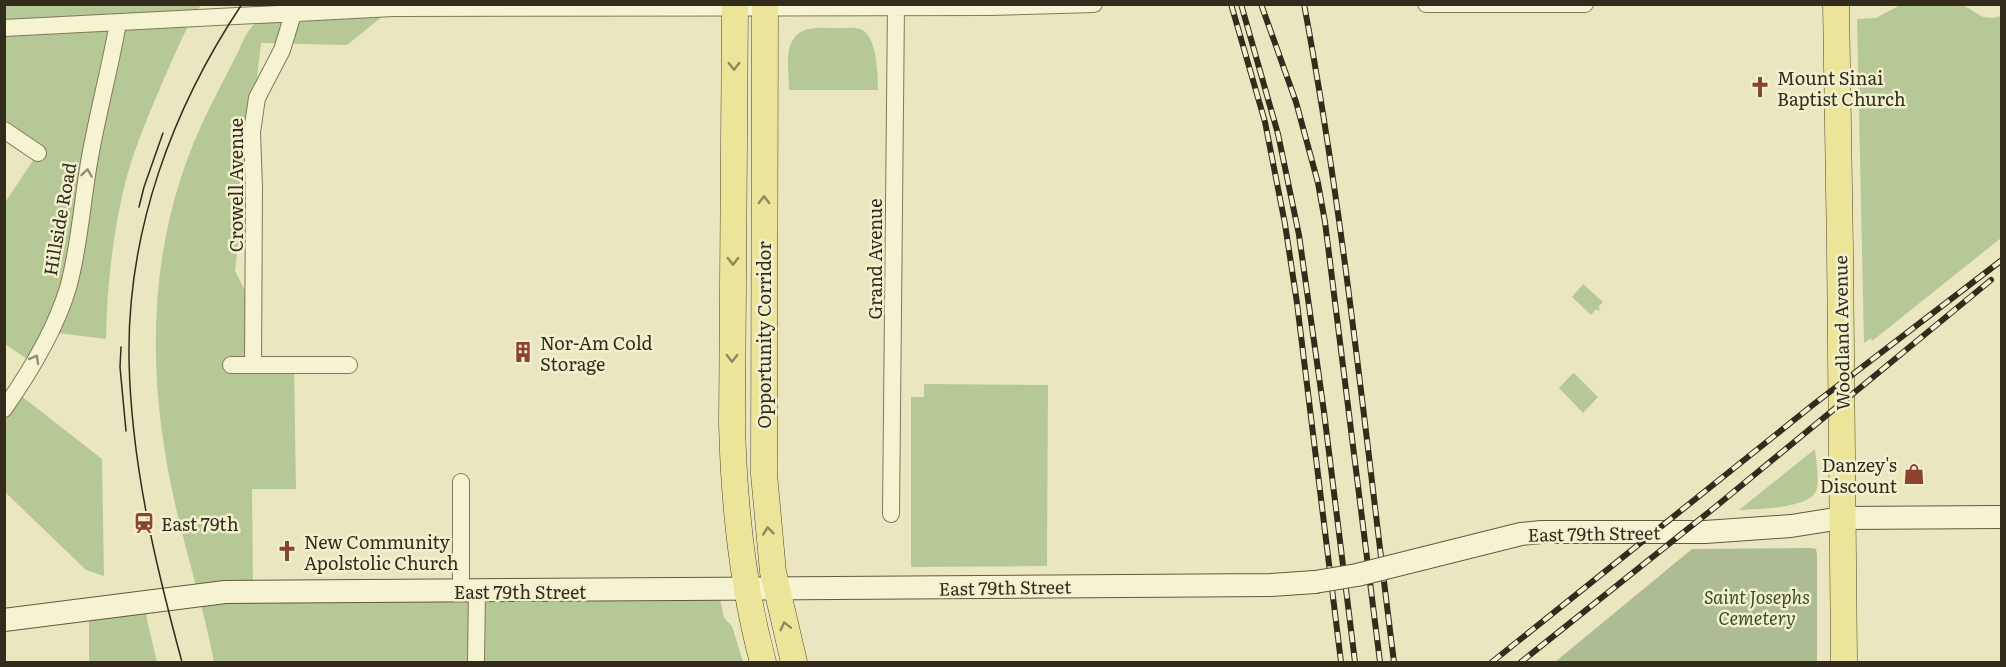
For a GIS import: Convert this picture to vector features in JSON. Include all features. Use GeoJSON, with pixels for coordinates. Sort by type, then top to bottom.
{"type":"FeatureCollection","features":[{"type":"Feature","properties":{"kind":"main road","name":"Woodland Avenue"},"geometry":{"type":"LineString","coordinates":[[1836,4],[1844,663]]}},
{"type":"Feature","properties":{"kind":"main road","name":"Opportunity Corridor"},"geometry":{"type":"LineString","coordinates":[[735,6],[732,424],[736,512],[747,589],[763,663]]}},
{"type":"Feature","properties":{"kind":"main road","name":"Opportunity Corridor"},"geometry":{"type":"LineString","coordinates":[[765,6],[764,451],[768,525],[776,589],[794,663]]}},
{"type":"Feature","properties":{"kind":"main road","name":"East 79th Street"},"geometry":{"type":"LineString","coordinates":[[4,620],[225,592],[1260,585],[1315,582],[1357,575],[1521,534],[1541,532],[1705,532],[1791,526],[1842,518],[2001,517]]}},
{"type":"Feature","properties":{"kind":"street"},"geometry":{"type":"LineString","coordinates":[[4,28],[393,8],[1095,4]]}},
{"type":"Feature","properties":{"kind":"street"},"geometry":{"type":"LineString","coordinates":[[1426,4],[1585,4]]}},
{"type":"Feature","properties":{"kind":"street","name":"Grand Avenue"},"geometry":{"type":"LineString","coordinates":[[891,514],[896,6]]}},
{"type":"Feature","properties":{"kind":"street","name":"Crowell Avenue"},"geometry":{"type":"LineString","coordinates":[[253,365],[252,132],[257,98],[282,50],[293,14]]}},
{"type":"Feature","properties":{"kind":"street","name":"Hillside Road"},"geometry":{"type":"LineString","coordinates":[[4,409],[33,363],[62,307],[118,23]]}},
{"type":"Feature","properties":{"kind":"street"},"geometry":{"type":"LineString","coordinates":[[4,130],[38,153]]}},
{"type":"Feature","properties":{"kind":"street"},"geometry":{"type":"LineString","coordinates":[[231,365],[349,365]]}},
{"type":"Feature","properties":{"kind":"street"},"geometry":{"type":"LineString","coordinates":[[461,482],[476,663]]}},
{"type":"Feature","properties":{"kind":"green space"},"geometry":{"type":"Polygon","coordinates":[[[1957,4],[1987,18],[2001,16],[2001,238],[1872,341],[1871,338],[1864,343],[1857,19],[1876,18],[1900,5],[1957,4]]]}},
{"type":"Feature","properties":{"kind":"green space"},"geometry":{"type":"Polygon","coordinates":[[[5,5],[201,5],[186,30],[166,74],[127,176],[112,257],[106,339],[50,332],[33,363],[5,344],[4,204],[38,153],[5,130],[5,5]]]}},
{"type":"Feature","properties":{"kind":"green space"},"geometry":{"type":"Polygon","coordinates":[[[393,8],[347,45],[261,43],[235,271],[253,306],[253,365],[294,365],[296,489],[252,489],[253,592],[718,589],[724,618],[732,626],[743,662],[214,662],[176,508],[159,405],[156,354],[157,303],[163,252],[174,203],[190,153],[211,105],[247,34],[264,15],[393,8]]]}},
{"type":"Feature","properties":{"kind":"green space"},"geometry":{"type":"Polygon","coordinates":[[[853,28],[866,32],[870,39],[878,75],[878,90],[789,90],[788,55],[790,46],[799,33],[808,29],[853,28]]]}},
{"type":"Feature","properties":{"kind":"green space"},"geometry":{"type":"Polygon","coordinates":[[[1583,284],[1603,302],[1598,307],[1600,309],[1598,311],[1596,309],[1591,315],[1572,297],[1583,284]]]}},
{"type":"Feature","properties":{"kind":"green space"},"geometry":{"type":"Polygon","coordinates":[[[1574,373],[1598,397],[1583,413],[1559,388],[1574,373]]]}},
{"type":"Feature","properties":{"kind":"green space"},"geometry":{"type":"Polygon","coordinates":[[[924,384],[1048,385],[1047,566],[911,567],[911,397],[924,397],[924,384]]]}},
{"type":"Feature","properties":{"kind":"green space"},"geometry":{"type":"Polygon","coordinates":[[[20,395],[102,459],[104,576],[86,570],[5,492],[4,415],[20,395]]]}},
{"type":"Feature","properties":{"kind":"green space"},"geometry":{"type":"Polygon","coordinates":[[[1815,449],[1818,483],[1813,495],[1795,504],[1739,510],[1815,449]]]}},
{"type":"Feature","properties":{"kind":"green space","name":"Saint Josephs Cemetery"},"geometry":{"type":"Polygon","coordinates":[[[1692,549],[1816,549],[1817,555],[1817,662],[1555,662],[1692,549]]]}},
{"type":"Feature","properties":{"kind":"green space"},"geometry":{"type":"Polygon","coordinates":[[[146,602],[147,620],[157,662],[89,662],[89,610],[146,602]]]}},
{"type":"Feature","properties":{"kind":"tram line"},"geometry":{"type":"LineString","coordinates":[[182,662],[154,550],[134,436],[129,359],[130,311],[145,218],[158,173],[195,86],[242,4]]}},
{"type":"Feature","properties":{"kind":"tram line"},"geometry":{"type":"LineString","coordinates":[[139,207],[163,133]]}},
{"type":"Feature","properties":{"kind":"tram line"},"geometry":{"type":"LineString","coordinates":[[121,347],[120,367],[126,431]]}},
{"type":"Feature","properties":{"kind":"railway"},"geometry":{"type":"LineString","coordinates":[[1231,4],[1265,122],[1285,224],[1297,303],[1341,662]]}},
{"type":"Feature","properties":{"kind":"railway"},"geometry":{"type":"LineString","coordinates":[[1241,4],[1278,134],[1299,235],[1355,662]]}},
{"type":"Feature","properties":{"kind":"railway"},"geometry":{"type":"LineString","coordinates":[[1261,4],[1296,102],[1318,183],[1325,222],[1380,662]]}},
{"type":"Feature","properties":{"kind":"railway"},"geometry":{"type":"LineString","coordinates":[[1304,4],[1343,250],[1394,662]]}},
{"type":"Feature","properties":{"kind":"railway"},"geometry":{"type":"LineString","coordinates":[[1492,662],[1814,404],[2002,260]]}},
{"type":"Feature","properties":{"kind":"railway"},"geometry":{"type":"LineString","coordinates":[[1521,662],[1714,508],[1991,280]]}},
{"type":"Feature","properties":{"kind":"place","name":"Mount Sinai Baptist Church"},"geometry":{"type":"Point","coordinates":[1760,87]}},
{"type":"Feature","properties":{"kind":"place","name":"Nor-Am Cold Storage"},"geometry":{"type":"Point","coordinates":[523,352]}},
{"type":"Feature","properties":{"kind":"place","name":"Danzey's Discount"},"geometry":{"type":"Point","coordinates":[1914,474]}},
{"type":"Feature","properties":{"kind":"place","name":"East 79th"},"geometry":{"type":"Point","coordinates":[144,523]}},
{"type":"Feature","properties":{"kind":"place","name":"New Community Apolstolic Church"},"geometry":{"type":"Point","coordinates":[287,551]}}]}
